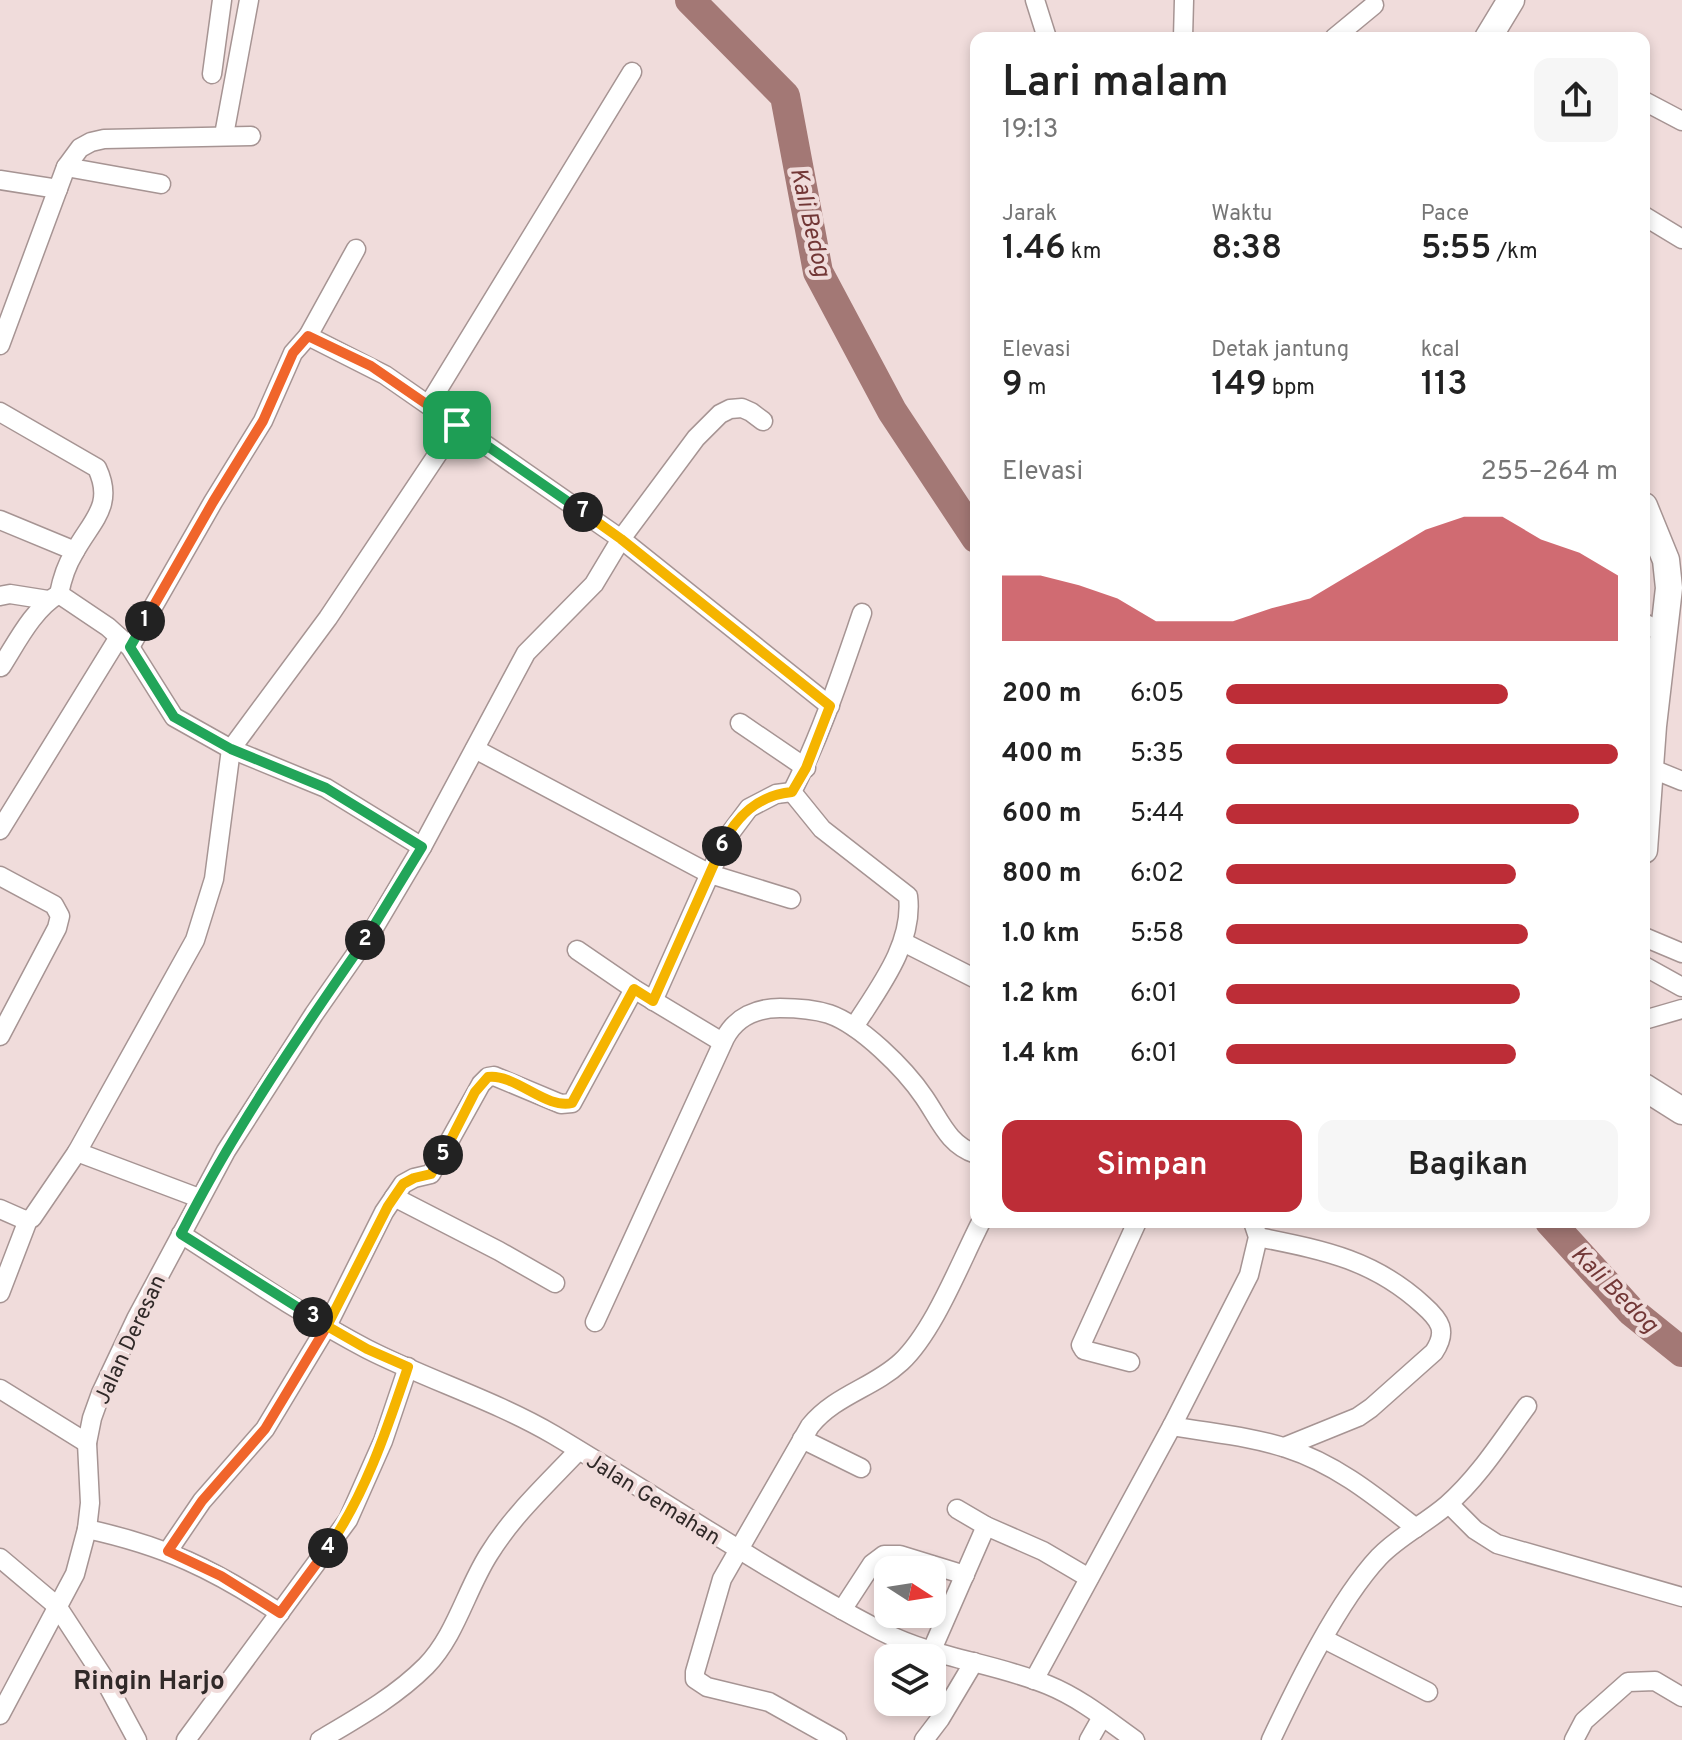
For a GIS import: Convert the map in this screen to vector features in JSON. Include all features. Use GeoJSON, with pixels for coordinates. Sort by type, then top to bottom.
{"type":"FeatureCollection","features":[{"type":"Feature","properties":{"kind":"main road"},"geometry":{"type":"LineString","coordinates":[[1492,32],[1511,0]]}},
{"type":"Feature","properties":{"kind":"main road"},"geometry":{"type":"LineString","coordinates":[[1650,521],[1675,578],[1654,628],[1650,692]]}},
{"type":"Feature","properties":{"kind":"main road"},"geometry":{"type":"LineString","coordinates":[[1650,1091],[1682,1111]]}},
{"type":"Feature","properties":{"kind":"street"},"geometry":{"type":"LineString","coordinates":[[212,74],[222,0]]}},
{"type":"Feature","properties":{"kind":"street"},"geometry":{"type":"LineString","coordinates":[[224,135],[249,0]]}},
{"type":"Feature","properties":{"kind":"street"},"geometry":{"type":"LineString","coordinates":[[1035,0],[1045,32]]}},
{"type":"Feature","properties":{"kind":"street"},"geometry":{"type":"LineString","coordinates":[[1183,32],[1184,0]]}},
{"type":"Feature","properties":{"kind":"street"},"geometry":{"type":"LineString","coordinates":[[1341,32],[1374,5]]}},
{"type":"Feature","properties":{"kind":"street"},"geometry":{"type":"LineString","coordinates":[[429,404],[632,72]]}},
{"type":"Feature","properties":{"kind":"street"},"geometry":{"type":"LineString","coordinates":[[1650,104],[1682,121]]}},
{"type":"Feature","properties":{"kind":"street"},"geometry":{"type":"LineString","coordinates":[[0,345],[66,167],[80,148],[97,141],[251,136]]}},
{"type":"Feature","properties":{"kind":"street"},"geometry":{"type":"LineString","coordinates":[[66,167],[161,184]]}},
{"type":"Feature","properties":{"kind":"street"},"geometry":{"type":"LineString","coordinates":[[0,180],[58,189]]}},
{"type":"Feature","properties":{"kind":"street"},"geometry":{"type":"LineString","coordinates":[[1650,220],[1682,239]]}},
{"type":"Feature","properties":{"kind":"street"},"geometry":{"type":"LineString","coordinates":[[0,830],[124,642],[263,421],[293,353],[308,336],[356,249]]}},
{"type":"Feature","properties":{"kind":"street"},"geometry":{"type":"LineString","coordinates":[[308,336],[371,366],[621,539],[830,706]]}},
{"type":"Feature","properties":{"kind":"street","name":"Jalan Deresan"},"geometry":{"type":"LineString","coordinates":[[0,1715],[6,1692],[75,1574],[87,1529],[90,1503],[87,1443],[101,1393],[199,1198],[234,1138],[374,928],[422,847],[526,653],[594,584],[621,539],[696,438],[720,414],[742,408],[763,421]]}},
{"type":"Feature","properties":{"kind":"street"},"geometry":{"type":"LineString","coordinates":[[0,412],[97,468],[104,484],[104,498],[96,519],[75,551],[54,597],[1,667]]}},
{"type":"Feature","properties":{"kind":"street"},"geometry":{"type":"LineString","coordinates":[[0,1293],[28,1220],[41,1208],[77,1152],[188,954],[214,879],[231,749],[328,618],[457,425]]}},
{"type":"Feature","properties":{"kind":"street"},"geometry":{"type":"LineString","coordinates":[[0,520],[75,551]]}},
{"type":"Feature","properties":{"kind":"street"},"geometry":{"type":"LineString","coordinates":[[0,596],[54,597],[124,642],[174,717],[231,749],[326,788],[422,847]]}},
{"type":"Feature","properties":{"kind":"street"},"geometry":{"type":"LineString","coordinates":[[792,792],[806,768],[862,613]]}},
{"type":"Feature","properties":{"kind":"street"},"geometry":{"type":"LineString","coordinates":[[740,723],[806,768]]}},
{"type":"Feature","properties":{"kind":"street"},"geometry":{"type":"LineString","coordinates":[[475,749],[710,874],[791,899]]}},
{"type":"Feature","properties":{"kind":"street"},"geometry":{"type":"LineString","coordinates":[[1650,768],[1682,781]]}},
{"type":"Feature","properties":{"kind":"street"},"geometry":{"type":"LineString","coordinates":[[653,1001],[725,840],[749,808],[776,794],[792,792]]}},
{"type":"Feature","properties":{"kind":"street"},"geometry":{"type":"LineString","coordinates":[[792,792],[822,829],[908,896],[909,915],[903,942],[854,1027]]}},
{"type":"Feature","properties":{"kind":"street"},"geometry":{"type":"LineString","coordinates":[[0,876],[54,905],[60,916],[57,928],[0,1036]]}},
{"type":"Feature","properties":{"kind":"street"},"geometry":{"type":"LineString","coordinates":[[1650,940],[1682,953]]}},
{"type":"Feature","properties":{"kind":"street"},"geometry":{"type":"LineString","coordinates":[[903,942],[970,976]]}},
{"type":"Feature","properties":{"kind":"street"},"geometry":{"type":"LineString","coordinates":[[577,950],[722,1042]]}},
{"type":"Feature","properties":{"kind":"street"},"geometry":{"type":"LineString","coordinates":[[1650,969],[1682,987]]}},
{"type":"Feature","properties":{"kind":"street"},"geometry":{"type":"LineString","coordinates":[[168,1551],[202,1501],[265,1429],[327,1326],[394,1197],[403,1184],[431,1174],[475,1092],[488,1077],[494,1076],[561,1104],[572,1103],[634,989]]}},
{"type":"Feature","properties":{"kind":"street"},"geometry":{"type":"LineString","coordinates":[[595,1322],[722,1042],[729,1029],[741,1018],[773,1008],[797,1008],[827,1013],[854,1027],[910,1080],[951,1140],[970,1152]]}},
{"type":"Feature","properties":{"kind":"street"},"geometry":{"type":"LineString","coordinates":[[1650,1018],[1682,1009]]}},
{"type":"Feature","properties":{"kind":"street"},"geometry":{"type":"LineString","coordinates":[[77,1152],[199,1198]]}},
{"type":"Feature","properties":{"kind":"street"},"geometry":{"type":"LineString","coordinates":[[394,1197],[555,1283]]}},
{"type":"Feature","properties":{"kind":"street"},"geometry":{"type":"LineString","coordinates":[[0,1209],[28,1220]]}},
{"type":"Feature","properties":{"kind":"street"},"geometry":{"type":"LineString","coordinates":[[837,1740],[769,1702],[707,1687],[695,1679],[695,1672],[722,1579],[802,1439],[828,1406],[888,1371],[909,1354],[941,1301],[978,1228]]}},
{"type":"Feature","properties":{"kind":"street"},"geometry":{"type":"LineString","coordinates":[[1130,1362],[1084,1350],[1081,1345],[1134,1228]]}},
{"type":"Feature","properties":{"kind":"street"},"geometry":{"type":"LineString","coordinates":[[1034,1680],[1172,1426],[1249,1275],[1256,1230],[1338,1254],[1374,1269],[1413,1296],[1437,1319],[1443,1330],[1434,1352],[1371,1408],[1324,1432],[1284,1447]]}},
{"type":"Feature","properties":{"kind":"street","name":"Jalan Gemahan"},"geometry":{"type":"LineString","coordinates":[[181,1234],[367,1349],[553,1434],[737,1550],[842,1610],[910,1644]]}},
{"type":"Feature","properties":{"kind":"street"},"geometry":{"type":"LineString","coordinates":[[186,1740],[348,1520],[383,1441],[408,1367]]}},
{"type":"Feature","properties":{"kind":"street"},"geometry":{"type":"LineString","coordinates":[[0,1389],[87,1443]]}},
{"type":"Feature","properties":{"kind":"street"},"geometry":{"type":"LineString","coordinates":[[1271,1740],[1324,1639],[1359,1581],[1390,1546],[1449,1504],[1483,1467],[1527,1406]]}},
{"type":"Feature","properties":{"kind":"street"},"geometry":{"type":"LineString","coordinates":[[1172,1426],[1284,1447],[1348,1476],[1416,1528]]}},
{"type":"Feature","properties":{"kind":"street"},"geometry":{"type":"LineString","coordinates":[[802,1439],[861,1468]]}},
{"type":"Feature","properties":{"kind":"street"},"geometry":{"type":"LineString","coordinates":[[320,1740],[396,1693],[426,1666],[447,1639],[476,1577],[504,1532],[578,1451]]}},
{"type":"Feature","properties":{"kind":"street"},"geometry":{"type":"LineString","coordinates":[[1449,1504],[1483,1536],[1497,1544],[1682,1597]]}},
{"type":"Feature","properties":{"kind":"street"},"geometry":{"type":"LineString","coordinates":[[1389,1507],[1390,1546]]}},
{"type":"Feature","properties":{"kind":"street"},"geometry":{"type":"LineString","coordinates":[[957,1509],[986,1526],[1043,1551],[1089,1578]]}},
{"type":"Feature","properties":{"kind":"street"},"geometry":{"type":"LineString","coordinates":[[935,1644],[986,1526]]}},
{"type":"Feature","properties":{"kind":"street"},"geometry":{"type":"LineString","coordinates":[[87,1529],[168,1551],[221,1576],[280,1613]]}},
{"type":"Feature","properties":{"kind":"street"},"geometry":{"type":"LineString","coordinates":[[842,1610],[875,1561],[886,1554],[900,1555],[965,1575]]}},
{"type":"Feature","properties":{"kind":"street"},"geometry":{"type":"LineString","coordinates":[[0,1558],[57,1606],[102,1675],[137,1740]]}},
{"type":"Feature","properties":{"kind":"street"},"geometry":{"type":"LineString","coordinates":[[1324,1639],[1428,1692]]}},
{"type":"Feature","properties":{"kind":"street","name":"Jalan Gemahan"},"geometry":{"type":"LineString","coordinates":[[946,1655],[1062,1691],[1135,1740]]}},
{"type":"Feature","properties":{"kind":"street"},"geometry":{"type":"LineString","coordinates":[[924,1740],[974,1662]]}},
{"type":"Feature","properties":{"kind":"street"},"geometry":{"type":"LineString","coordinates":[[1574,1740],[1584,1721],[1628,1682],[1655,1681],[1682,1697]]}},
{"type":"Feature","properties":{"kind":"street"},"geometry":{"type":"LineString","coordinates":[[1089,1740],[1102,1717]]}},
{"type":"Feature","properties":{"kind":"waterway","name":"Kali Bedog"},"geometry":{"type":"LineString","coordinates":[[690,0],[785,96],[818,272],[892,411],[970,529]]}},
{"type":"Feature","properties":{"kind":"waterway","name":"Kali Bedog"},"geometry":{"type":"LineString","coordinates":[[1555,1228],[1631,1311],[1682,1352]]}},
{"type":"Feature","properties":{"kind":"district","name":"Ringin Harjo"},"geometry":{"type":"Point","coordinates":[149,1680]}},
{"type":"Feature","properties":{"kind":"route"},"geometry":{"type":"LineString","coordinates":[[457,425],[371,366],[308,336],[293,353],[263,421],[130,647],[174,717],[231,749],[326,788],[422,847],[374,928],[314,1014],[226,1151],[181,1234],[327,1326],[265,1429],[202,1501],[168,1551],[221,1576],[280,1613],[348,1520],[383,1441],[408,1367],[367,1349],[327,1326],[388,1206],[403,1184],[431,1174],[475,1092],[488,1077],[506,1080],[561,1104],[569,1105],[575,1100],[634,989],[653,1001],[725,840],[749,808],[776,794],[792,792],[806,768],[830,706],[621,539],[457,425]]}}]}
